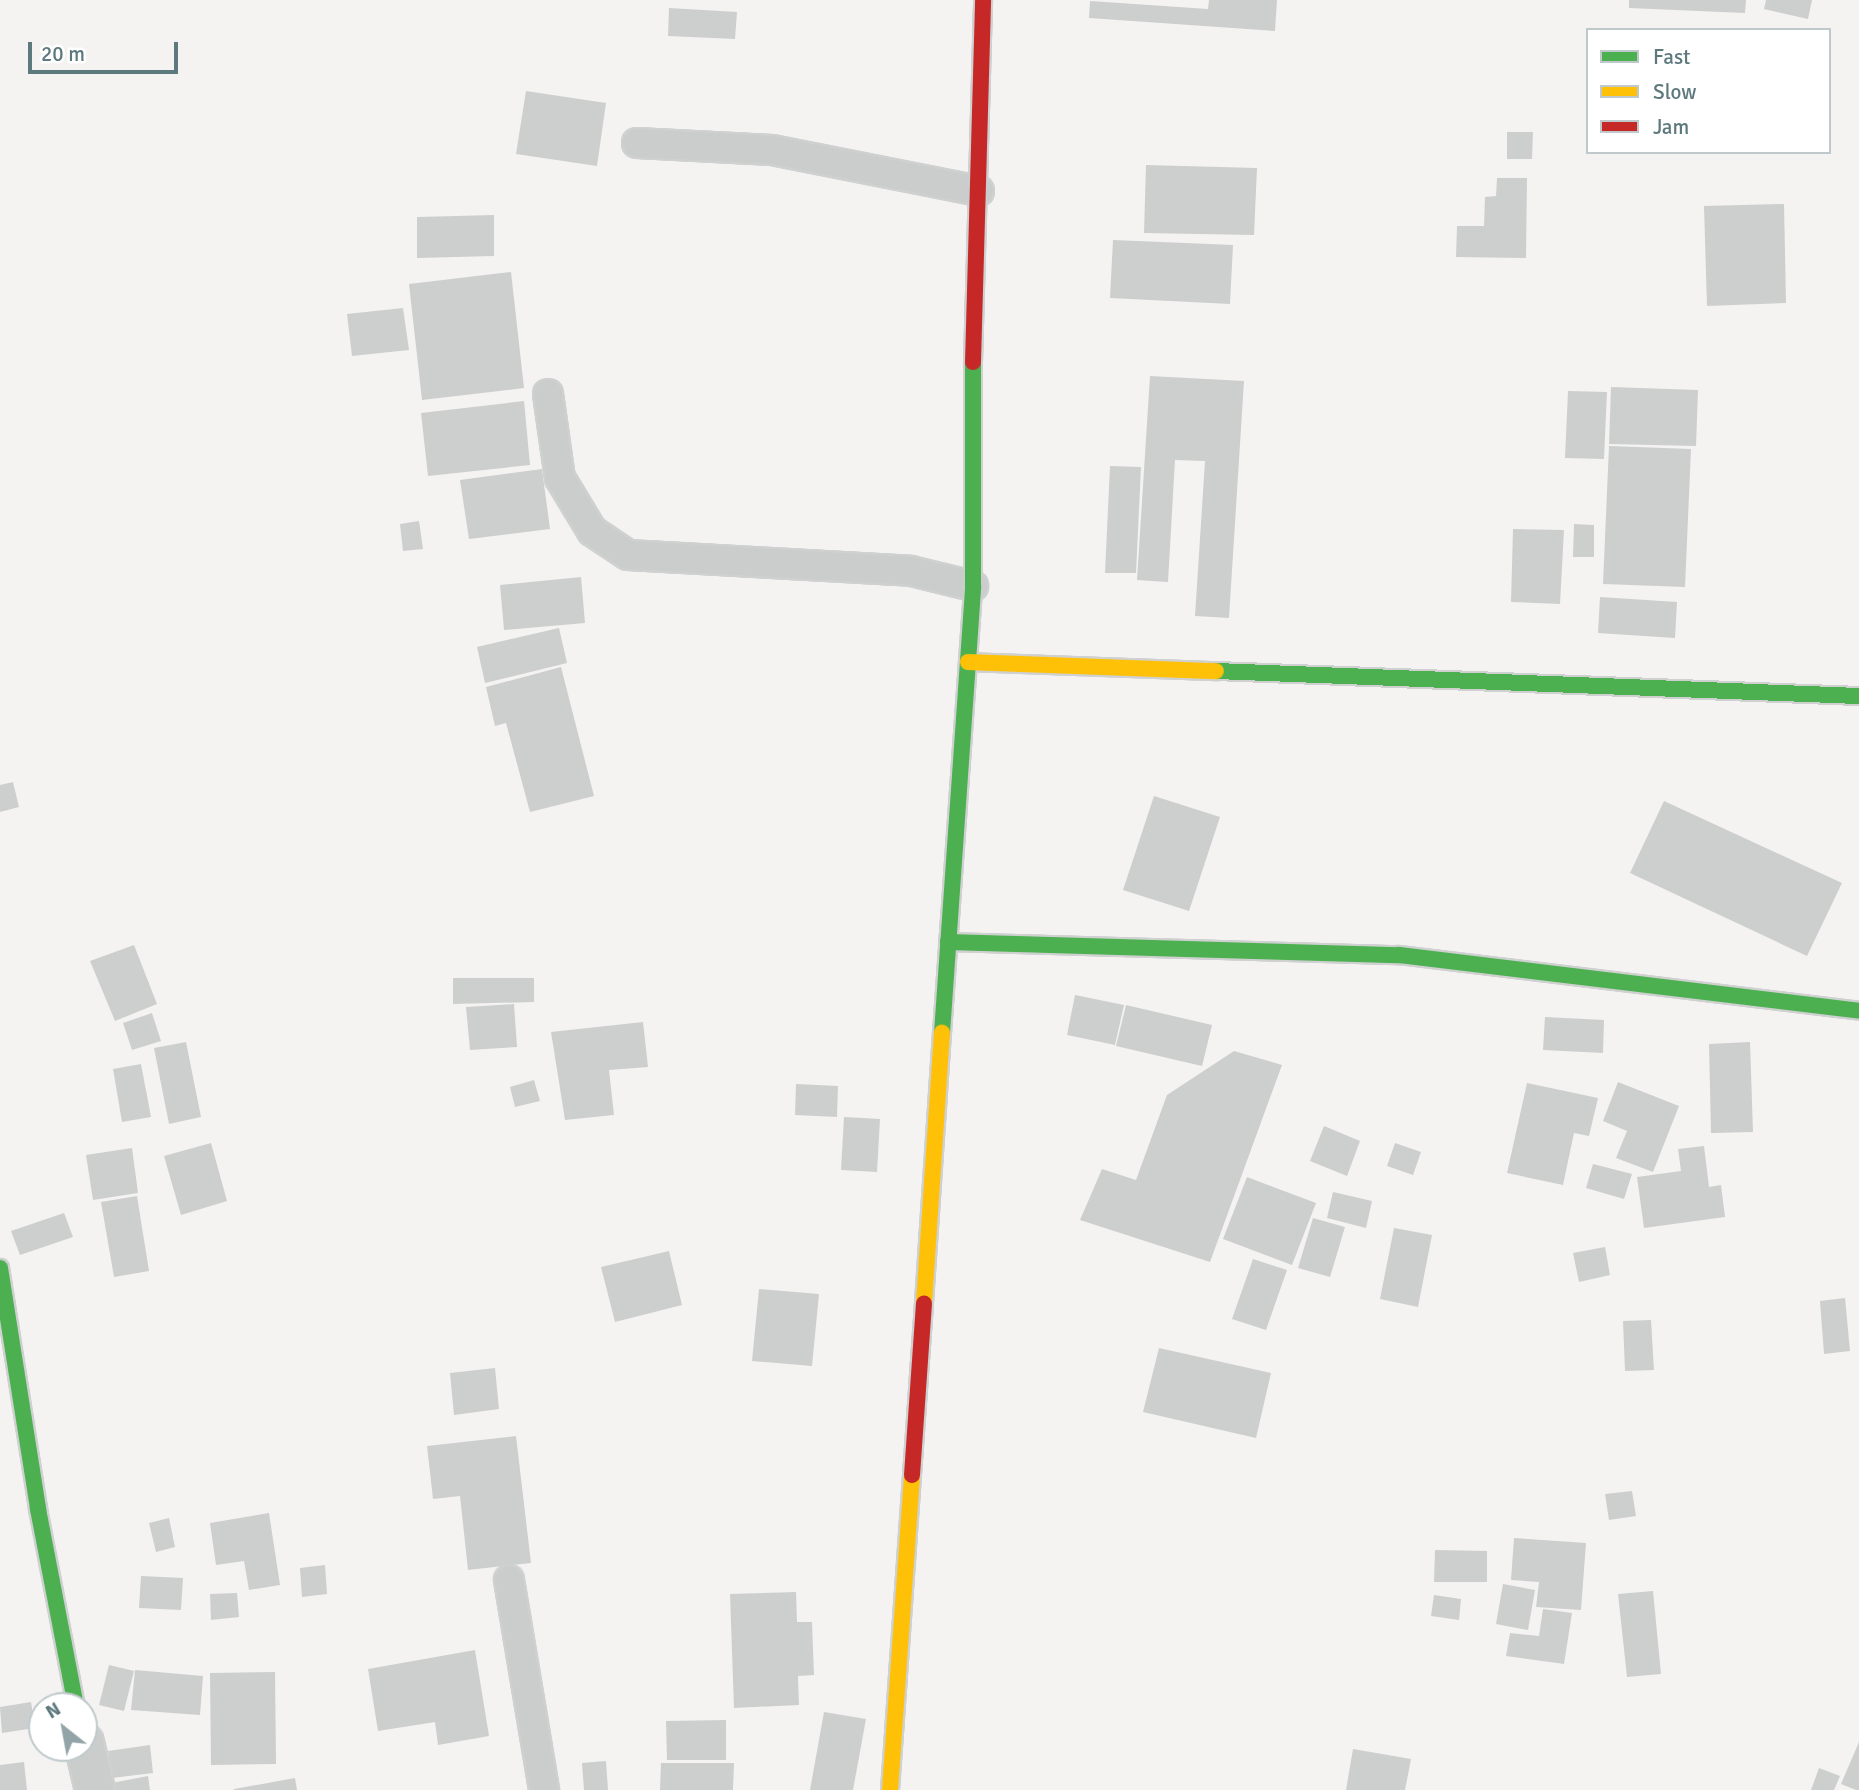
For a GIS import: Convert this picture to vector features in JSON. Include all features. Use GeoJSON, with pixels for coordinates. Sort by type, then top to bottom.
{"type":"FeatureCollection","features":[{"type":"Feature","properties":{"kind":"street"},"geometry":{"type":"LineString","coordinates":[[890,1790],[973,586],[972,398],[983,0]]}},
{"type":"Feature","properties":{"kind":"street"},"geometry":{"type":"LineString","coordinates":[[968,662],[1859,696]]}},
{"type":"Feature","properties":{"kind":"street"},"geometry":{"type":"LineString","coordinates":[[948,942],[1399,955],[1859,1011]]}},
{"type":"Feature","properties":{"kind":"street"},"geometry":{"type":"LineString","coordinates":[[0,1268],[38,1509],[73,1692]]}},
{"type":"Feature","properties":{"kind":"street"},"geometry":{"type":"LineString","coordinates":[[88,1762],[95,1790]]}},
{"type":"Feature","properties":{"kind":"lane"},"geometry":{"type":"LineString","coordinates":[[637,143],[772,150],[979,191]]}},
{"type":"Feature","properties":{"kind":"lane"},"geometry":{"type":"LineString","coordinates":[[548,394],[560,478],[592,531],[628,555],[911,571],[973,586]]}},
{"type":"Feature","properties":{"kind":"lane"},"geometry":{"type":"LineString","coordinates":[[509,1580],[544,1790]]}},
{"type":"Feature","properties":{"kind":"building"},"geometry":{"type":"Polygon","coordinates":[[[1209,0],[1277,0],[1275,31],[1089,18],[1090,1],[1208,9],[1209,0]]]}},
{"type":"Feature","properties":{"kind":"building"},"geometry":{"type":"Polygon","coordinates":[[[1629,0],[1746,0],[1745,13],[1629,8],[1629,0]]]}},
{"type":"Feature","properties":{"kind":"building"},"geometry":{"type":"Polygon","coordinates":[[[1766,0],[1812,0],[1808,19],[1764,9],[1766,0]]]}},
{"type":"Feature","properties":{"kind":"building"},"geometry":{"type":"Polygon","coordinates":[[[669,8],[737,12],[735,39],[668,36],[669,8]]]}},
{"type":"Feature","properties":{"kind":"building"},"geometry":{"type":"Polygon","coordinates":[[[526,91],[606,103],[597,166],[516,154],[526,91]]]}},
{"type":"Feature","properties":{"kind":"building"},"geometry":{"type":"Polygon","coordinates":[[[1507,132],[1533,132],[1532,159],[1507,159],[1507,132]]]}},
{"type":"Feature","properties":{"kind":"building"},"geometry":{"type":"Polygon","coordinates":[[[1146,165],[1257,168],[1254,235],[1144,233],[1146,165]]]}},
{"type":"Feature","properties":{"kind":"building"},"geometry":{"type":"Polygon","coordinates":[[[1497,178],[1527,178],[1526,258],[1456,257],[1457,226],[1484,226],[1485,197],[1496,196],[1497,178]]]}},
{"type":"Feature","properties":{"kind":"building"},"geometry":{"type":"Polygon","coordinates":[[[1784,204],[1786,303],[1707,306],[1704,206],[1784,204]]]}},
{"type":"Feature","properties":{"kind":"building"},"geometry":{"type":"Polygon","coordinates":[[[494,215],[494,256],[417,258],[417,217],[494,215]]]}},
{"type":"Feature","properties":{"kind":"building"},"geometry":{"type":"Polygon","coordinates":[[[1113,240],[1233,245],[1230,304],[1110,298],[1113,240]]]}},
{"type":"Feature","properties":{"kind":"building"},"geometry":{"type":"Polygon","coordinates":[[[511,272],[524,388],[422,400],[409,284],[511,272]]]}},
{"type":"Feature","properties":{"kind":"building"},"geometry":{"type":"Polygon","coordinates":[[[403,308],[409,350],[352,356],[347,314],[403,308]]]}},
{"type":"Feature","properties":{"kind":"building"},"geometry":{"type":"Polygon","coordinates":[[[1150,376],[1244,381],[1229,618],[1195,616],[1205,461],[1175,460],[1168,582],[1137,580],[1150,376]]]}},
{"type":"Feature","properties":{"kind":"building"},"geometry":{"type":"Polygon","coordinates":[[[1611,387],[1698,390],[1696,446],[1609,444],[1611,387]]]}},
{"type":"Feature","properties":{"kind":"building"},"geometry":{"type":"Polygon","coordinates":[[[1568,391],[1607,392],[1604,459],[1565,458],[1568,391]]]}},
{"type":"Feature","properties":{"kind":"building"},"geometry":{"type":"Polygon","coordinates":[[[524,401],[530,465],[428,476],[421,413],[524,401]]]}},
{"type":"Feature","properties":{"kind":"building"},"geometry":{"type":"Polygon","coordinates":[[[1609,446],[1691,449],[1685,587],[1603,584],[1609,446]]]}},
{"type":"Feature","properties":{"kind":"building"},"geometry":{"type":"Polygon","coordinates":[[[1110,466],[1141,467],[1136,573],[1105,573],[1110,466]]]}},
{"type":"Feature","properties":{"kind":"building"},"geometry":{"type":"Polygon","coordinates":[[[542,469],[550,529],[469,539],[460,480],[542,469]]]}},
{"type":"Feature","properties":{"kind":"building"},"geometry":{"type":"Polygon","coordinates":[[[419,521],[423,549],[403,551],[400,524],[419,521]]]}},
{"type":"Feature","properties":{"kind":"building"},"geometry":{"type":"Polygon","coordinates":[[[1574,524],[1594,525],[1594,557],[1573,557],[1574,524]]]}},
{"type":"Feature","properties":{"kind":"building"},"geometry":{"type":"Polygon","coordinates":[[[1513,529],[1564,530],[1560,604],[1511,602],[1513,529]]]}},
{"type":"Feature","properties":{"kind":"building"},"geometry":{"type":"Polygon","coordinates":[[[581,577],[585,623],[504,630],[500,585],[581,577]]]}},
{"type":"Feature","properties":{"kind":"building"},"geometry":{"type":"Polygon","coordinates":[[[1600,597],[1677,602],[1675,638],[1598,633],[1600,597]]]}},
{"type":"Feature","properties":{"kind":"building"},"geometry":{"type":"Polygon","coordinates":[[[559,628],[567,663],[485,683],[477,647],[559,628]]]}},
{"type":"Feature","properties":{"kind":"building"},"geometry":{"type":"Polygon","coordinates":[[[561,667],[594,796],[530,812],[506,723],[495,726],[486,687],[561,667]]]}},
{"type":"Feature","properties":{"kind":"building"},"geometry":{"type":"Polygon","coordinates":[[[13,782],[19,807],[0,812],[0,785],[13,782]]]}},
{"type":"Feature","properties":{"kind":"building"},"geometry":{"type":"Polygon","coordinates":[[[1154,796],[1220,817],[1189,911],[1123,890],[1154,796]]]}},
{"type":"Feature","properties":{"kind":"building"},"geometry":{"type":"Polygon","coordinates":[[[1664,801],[1842,883],[1807,956],[1630,873],[1664,801]]]}},
{"type":"Feature","properties":{"kind":"building"},"geometry":{"type":"Polygon","coordinates":[[[134,945],[157,1004],[115,1021],[90,961],[134,945]]]}},
{"type":"Feature","properties":{"kind":"building"},"geometry":{"type":"Polygon","coordinates":[[[453,978],[534,978],[534,1002],[453,1004],[453,978]]]}},
{"type":"Feature","properties":{"kind":"building"},"geometry":{"type":"Polygon","coordinates":[[[1075,995],[1124,1005],[1115,1045],[1067,1035],[1075,995]]]}},
{"type":"Feature","properties":{"kind":"building"},"geometry":{"type":"Polygon","coordinates":[[[514,1004],[517,1047],[470,1050],[466,1007],[514,1004]]]}},
{"type":"Feature","properties":{"kind":"building"},"geometry":{"type":"Polygon","coordinates":[[[1126,1005],[1212,1025],[1202,1066],[1116,1046],[1126,1005]]]}},
{"type":"Feature","properties":{"kind":"building"},"geometry":{"type":"Polygon","coordinates":[[[152,1013],[161,1041],[132,1050],[123,1023],[152,1013]]]}},
{"type":"Feature","properties":{"kind":"building"},"geometry":{"type":"Polygon","coordinates":[[[1545,1017],[1604,1020],[1603,1053],[1543,1050],[1545,1017]]]}},
{"type":"Feature","properties":{"kind":"building"},"geometry":{"type":"Polygon","coordinates":[[[643,1022],[648,1067],[609,1070],[614,1115],[565,1120],[551,1032],[643,1022]]]}},
{"type":"Feature","properties":{"kind":"building"},"geometry":{"type":"Polygon","coordinates":[[[186,1042],[201,1117],[169,1124],[154,1048],[186,1042]]]}},
{"type":"Feature","properties":{"kind":"building"},"geometry":{"type":"Polygon","coordinates":[[[1750,1042],[1753,1132],[1711,1133],[1709,1044],[1750,1042]]]}},
{"type":"Feature","properties":{"kind":"building"},"geometry":{"type":"Polygon","coordinates":[[[1234,1051],[1282,1065],[1210,1262],[1080,1220],[1102,1169],[1136,1180],[1167,1095],[1234,1051]]]}},
{"type":"Feature","properties":{"kind":"building"},"geometry":{"type":"Polygon","coordinates":[[[141,1064],[151,1117],[122,1122],[113,1069],[141,1064]]]}},
{"type":"Feature","properties":{"kind":"building"},"geometry":{"type":"Polygon","coordinates":[[[534,1080],[540,1101],[515,1107],[510,1087],[534,1080]]]}},
{"type":"Feature","properties":{"kind":"building"},"geometry":{"type":"Polygon","coordinates":[[[1618,1082],[1679,1106],[1653,1172],[1616,1158],[1627,1131],[1603,1121],[1618,1082]]]}},
{"type":"Feature","properties":{"kind":"building"},"geometry":{"type":"Polygon","coordinates":[[[1527,1083],[1598,1098],[1589,1136],[1574,1133],[1563,1185],[1507,1173],[1527,1083]]]}},
{"type":"Feature","properties":{"kind":"building"},"geometry":{"type":"Polygon","coordinates":[[[796,1084],[838,1086],[837,1117],[795,1115],[796,1084]]]}},
{"type":"Feature","properties":{"kind":"building"},"geometry":{"type":"Polygon","coordinates":[[[844,1117],[880,1119],[877,1172],[841,1170],[844,1117]]]}},
{"type":"Feature","properties":{"kind":"building"},"geometry":{"type":"Polygon","coordinates":[[[1324,1126],[1360,1141],[1347,1176],[1310,1161],[1324,1126]]]}},
{"type":"Feature","properties":{"kind":"building"},"geometry":{"type":"Polygon","coordinates":[[[211,1143],[227,1201],[181,1215],[164,1156],[211,1143]]]}},
{"type":"Feature","properties":{"kind":"building"},"geometry":{"type":"Polygon","coordinates":[[[1395,1143],[1421,1152],[1413,1175],[1387,1166],[1395,1143]]]}},
{"type":"Feature","properties":{"kind":"building"},"geometry":{"type":"Polygon","coordinates":[[[1704,1146],[1709,1187],[1721,1185],[1725,1217],[1644,1228],[1637,1177],[1681,1171],[1678,1149],[1704,1146]]]}},
{"type":"Feature","properties":{"kind":"building"},"geometry":{"type":"Polygon","coordinates":[[[132,1148],[138,1193],[93,1200],[86,1155],[132,1148]]]}},
{"type":"Feature","properties":{"kind":"building"},"geometry":{"type":"Polygon","coordinates":[[[1593,1164],[1632,1174],[1624,1199],[1586,1188],[1593,1164]]]}},
{"type":"Feature","properties":{"kind":"building"},"geometry":{"type":"Polygon","coordinates":[[[1247,1177],[1316,1203],[1292,1265],[1223,1239],[1247,1177]]]}},
{"type":"Feature","properties":{"kind":"building"},"geometry":{"type":"Polygon","coordinates":[[[1333,1192],[1372,1201],[1366,1228],[1327,1218],[1333,1192]]]}},
{"type":"Feature","properties":{"kind":"building"},"geometry":{"type":"Polygon","coordinates":[[[137,1196],[149,1271],[114,1277],[101,1202],[137,1196]]]}},
{"type":"Feature","properties":{"kind":"building"},"geometry":{"type":"Polygon","coordinates":[[[64,1213],[73,1237],[20,1255],[11,1231],[64,1213]]]}},
{"type":"Feature","properties":{"kind":"building"},"geometry":{"type":"Polygon","coordinates":[[[1313,1218],[1345,1227],[1330,1277],[1298,1268],[1313,1218]]]}},
{"type":"Feature","properties":{"kind":"building"},"geometry":{"type":"Polygon","coordinates":[[[1394,1228],[1432,1235],[1418,1307],[1380,1299],[1394,1228]]]}},
{"type":"Feature","properties":{"kind":"building"},"geometry":{"type":"Polygon","coordinates":[[[1605,1247],[1610,1275],[1579,1282],[1573,1253],[1605,1247]]]}},
{"type":"Feature","properties":{"kind":"building"},"geometry":{"type":"Polygon","coordinates":[[[669,1251],[682,1305],[615,1322],[601,1267],[669,1251]]]}},
{"type":"Feature","properties":{"kind":"building"},"geometry":{"type":"Polygon","coordinates":[[[1253,1259],[1287,1270],[1266,1330],[1232,1319],[1253,1259]]]}},
{"type":"Feature","properties":{"kind":"building"},"geometry":{"type":"Polygon","coordinates":[[[759,1289],[819,1294],[812,1366],[752,1361],[759,1289]]]}},
{"type":"Feature","properties":{"kind":"building"},"geometry":{"type":"Polygon","coordinates":[[[1845,1298],[1850,1351],[1824,1354],[1820,1301],[1845,1298]]]}},
{"type":"Feature","properties":{"kind":"building"},"geometry":{"type":"Polygon","coordinates":[[[1651,1320],[1654,1370],[1625,1371],[1623,1321],[1651,1320]]]}},
{"type":"Feature","properties":{"kind":"building"},"geometry":{"type":"Polygon","coordinates":[[[1159,1348],[1271,1373],[1256,1438],[1143,1412],[1159,1348]]]}},
{"type":"Feature","properties":{"kind":"building"},"geometry":{"type":"Polygon","coordinates":[[[495,1368],[499,1409],[454,1415],[450,1373],[495,1368]]]}},
{"type":"Feature","properties":{"kind":"building"},"geometry":{"type":"Polygon","coordinates":[[[516,1436],[531,1563],[468,1570],[460,1496],[433,1499],[427,1446],[516,1436]]]}},
{"type":"Feature","properties":{"kind":"building"},"geometry":{"type":"Polygon","coordinates":[[[1632,1491],[1636,1516],[1609,1520],[1605,1494],[1632,1491]]]}},
{"type":"Feature","properties":{"kind":"building"},"geometry":{"type":"Polygon","coordinates":[[[269,1513],[280,1585],[249,1590],[244,1561],[216,1565],[210,1523],[269,1513]]]}},
{"type":"Feature","properties":{"kind":"building"},"geometry":{"type":"Polygon","coordinates":[[[169,1518],[175,1547],[156,1552],[149,1523],[169,1518]]]}},
{"type":"Feature","properties":{"kind":"building"},"geometry":{"type":"Polygon","coordinates":[[[1514,1538],[1586,1543],[1581,1610],[1536,1607],[1539,1582],[1511,1580],[1514,1538]]]}},
{"type":"Feature","properties":{"kind":"building"},"geometry":{"type":"Polygon","coordinates":[[[1435,1550],[1487,1551],[1487,1582],[1434,1582],[1435,1550]]]}},
{"type":"Feature","properties":{"kind":"building"},"geometry":{"type":"Polygon","coordinates":[[[325,1565],[327,1594],[302,1597],[300,1568],[325,1565]]]}},
{"type":"Feature","properties":{"kind":"building"},"geometry":{"type":"Polygon","coordinates":[[[141,1576],[183,1578],[181,1610],[139,1608],[141,1576]]]}},
{"type":"Feature","properties":{"kind":"building"},"geometry":{"type":"Polygon","coordinates":[[[1503,1584],[1535,1590],[1528,1630],[1496,1624],[1503,1584]]]}},
{"type":"Feature","properties":{"kind":"building"},"geometry":{"type":"Polygon","coordinates":[[[1653,1591],[1661,1674],[1627,1677],[1618,1594],[1653,1591]]]}},
{"type":"Feature","properties":{"kind":"building"},"geometry":{"type":"Polygon","coordinates":[[[796,1592],[797,1622],[812,1622],[814,1675],[798,1676],[799,1705],[734,1708],[730,1594],[796,1592]]]}},
{"type":"Feature","properties":{"kind":"building"},"geometry":{"type":"Polygon","coordinates":[[[237,1593],[239,1617],[211,1620],[210,1594],[237,1593]]]}},
{"type":"Feature","properties":{"kind":"building"},"geometry":{"type":"Polygon","coordinates":[[[1434,1595],[1461,1599],[1459,1620],[1431,1616],[1434,1595]]]}},
{"type":"Feature","properties":{"kind":"building"},"geometry":{"type":"Polygon","coordinates":[[[1543,1609],[1572,1613],[1564,1664],[1506,1656],[1510,1633],[1539,1636],[1543,1609]]]}},
{"type":"Feature","properties":{"kind":"building"},"geometry":{"type":"Polygon","coordinates":[[[475,1650],[489,1736],[438,1745],[435,1722],[378,1731],[368,1669],[475,1650]]]}},
{"type":"Feature","properties":{"kind":"building"},"geometry":{"type":"Polygon","coordinates":[[[109,1665],[134,1671],[124,1711],[99,1705],[109,1665]]]}},
{"type":"Feature","properties":{"kind":"building"},"geometry":{"type":"Polygon","coordinates":[[[135,1670],[203,1676],[200,1715],[131,1710],[135,1670]]]}},
{"type":"Feature","properties":{"kind":"building"},"geometry":{"type":"Polygon","coordinates":[[[275,1672],[276,1764],[211,1765],[210,1673],[275,1672]]]}},
{"type":"Feature","properties":{"kind":"building"},"geometry":{"type":"Polygon","coordinates":[[[28,1702],[28,1729],[2,1733],[0,1707],[28,1702]]]}},
{"type":"Feature","properties":{"kind":"building"},"geometry":{"type":"Polygon","coordinates":[[[824,1712],[866,1719],[853,1790],[810,1790],[824,1712]]]}},
{"type":"Feature","properties":{"kind":"building"},"geometry":{"type":"Polygon","coordinates":[[[726,1720],[726,1760],[667,1760],[666,1721],[726,1720]]]}},
{"type":"Feature","properties":{"kind":"building"},"geometry":{"type":"Polygon","coordinates":[[[1859,1742],[1859,1790],[1856,1790],[1841,1784],[1859,1742]]]}},
{"type":"Feature","properties":{"kind":"building"},"geometry":{"type":"Polygon","coordinates":[[[150,1745],[153,1773],[112,1778],[108,1751],[150,1745]]]}},
{"type":"Feature","properties":{"kind":"building"},"geometry":{"type":"Polygon","coordinates":[[[1353,1749],[1411,1759],[1405,1790],[1346,1790],[1353,1749]]]}},
{"type":"Feature","properties":{"kind":"building"},"geometry":{"type":"Polygon","coordinates":[[[606,1761],[608,1790],[584,1790],[582,1763],[606,1761]]]}},
{"type":"Feature","properties":{"kind":"building"},"geometry":{"type":"Polygon","coordinates":[[[24,1762],[27,1790],[0,1790],[0,1765],[24,1762]]]}},
{"type":"Feature","properties":{"kind":"building"},"geometry":{"type":"Polygon","coordinates":[[[661,1763],[734,1763],[733,1790],[660,1790],[661,1763]]]}},
{"type":"Feature","properties":{"kind":"building"},"geometry":{"type":"Polygon","coordinates":[[[1819,1768],[1840,1776],[1834,1790],[1811,1790],[1819,1768]]]}},
{"type":"Feature","properties":{"kind":"building"},"geometry":{"type":"Polygon","coordinates":[[[148,1776],[150,1790],[107,1790],[106,1784],[148,1776]]]}},
{"type":"Feature","properties":{"kind":"building"},"geometry":{"type":"Polygon","coordinates":[[[295,1778],[297,1790],[234,1790],[234,1789],[295,1778]]]}},
{"type":"Feature","properties":{"kind":"traffic: fast"},"geometry":{"type":"LineString","coordinates":[[942,1033],[973,586],[973,362]]}},
{"type":"Feature","properties":{"kind":"traffic: fast"},"geometry":{"type":"LineString","coordinates":[[1216,671],[1859,696]]}},
{"type":"Feature","properties":{"kind":"traffic: fast"},"geometry":{"type":"LineString","coordinates":[[948,942],[1399,955],[1859,1011]]}},
{"type":"Feature","properties":{"kind":"traffic: fast"},"geometry":{"type":"LineString","coordinates":[[0,1268],[38,1509],[73,1692]]}},
{"type":"Feature","properties":{"kind":"traffic: slow"},"geometry":{"type":"LineString","coordinates":[[968,662],[1216,671]]}},
{"type":"Feature","properties":{"kind":"traffic: slow"},"geometry":{"type":"LineString","coordinates":[[924,1303],[942,1033]]}},
{"type":"Feature","properties":{"kind":"traffic: slow"},"geometry":{"type":"LineString","coordinates":[[890,1790],[912,1475]]}},
{"type":"Feature","properties":{"kind":"traffic: jam"},"geometry":{"type":"LineString","coordinates":[[973,362],[983,0]]}},
{"type":"Feature","properties":{"kind":"traffic: jam"},"geometry":{"type":"LineString","coordinates":[[912,1475],[924,1303]]}}]}
